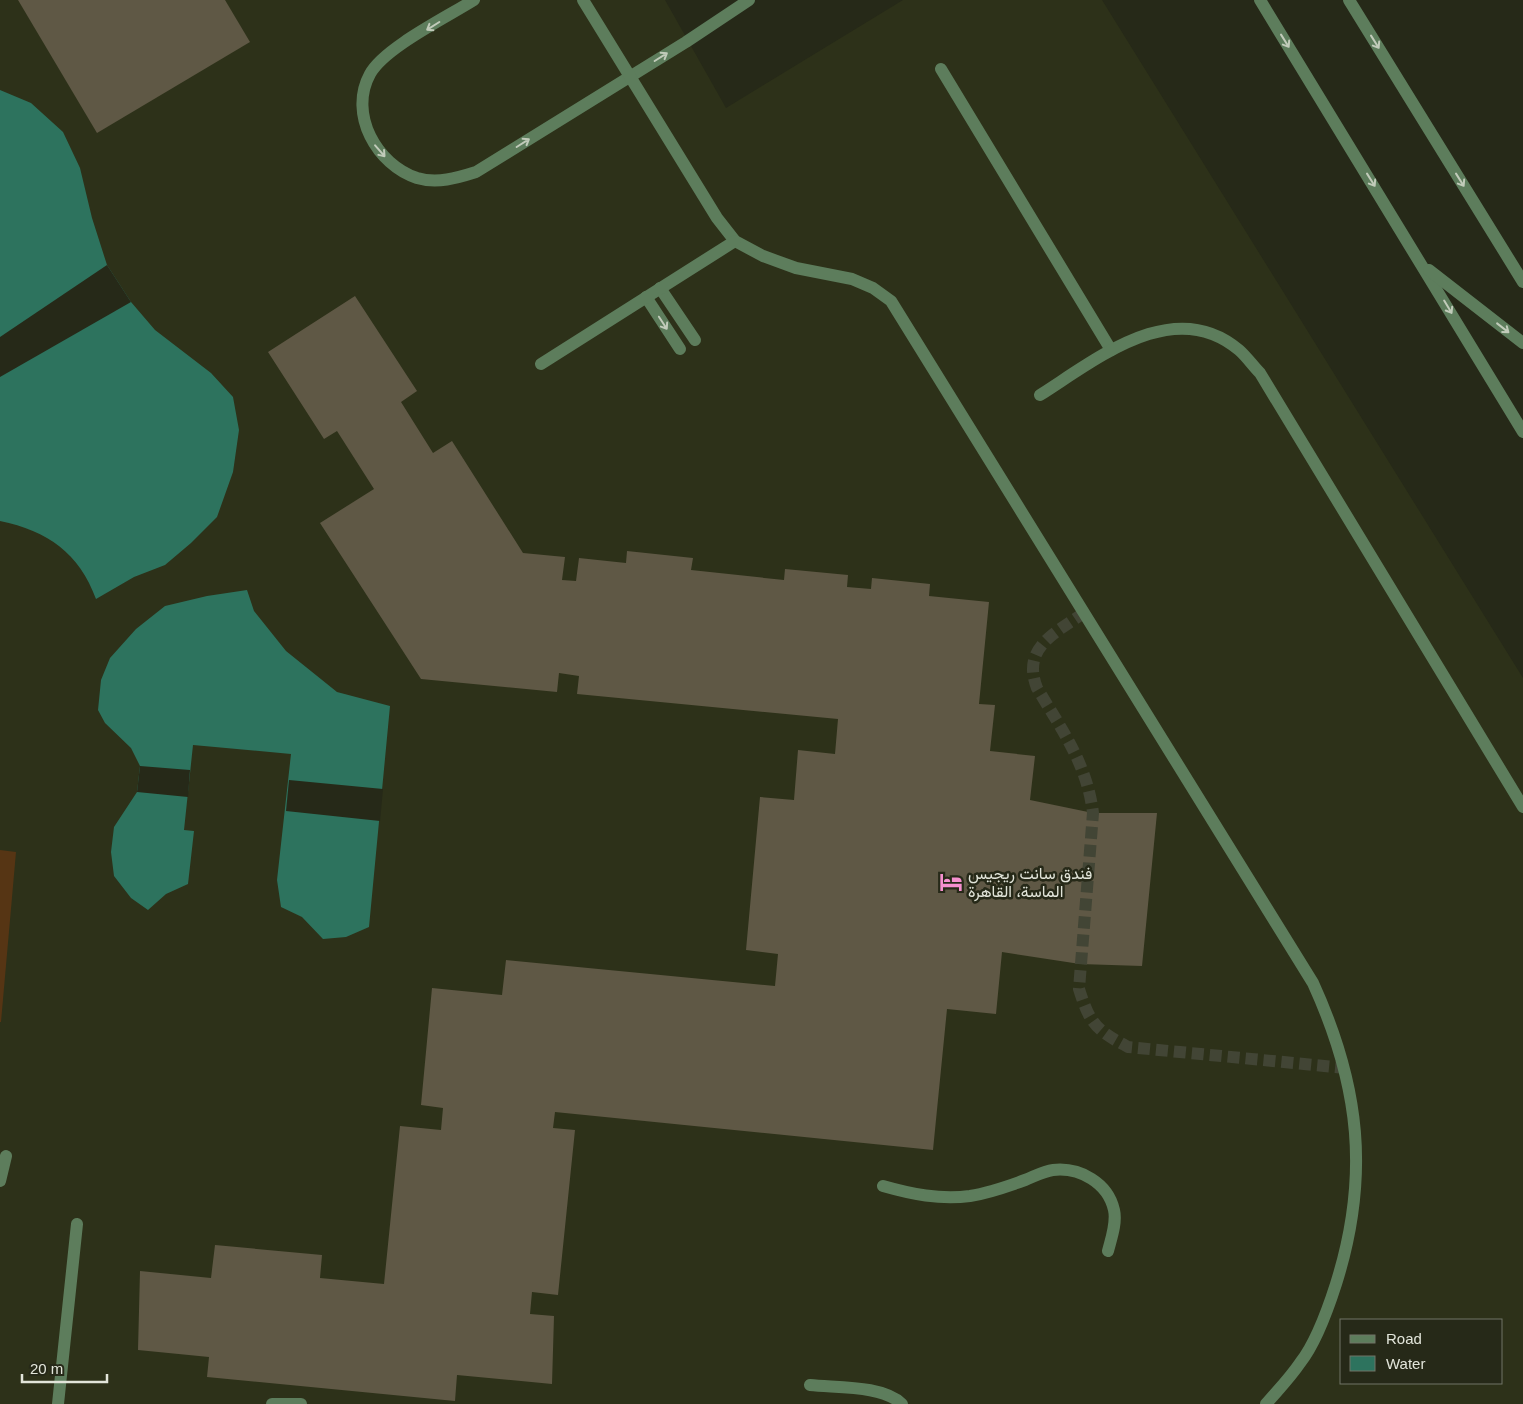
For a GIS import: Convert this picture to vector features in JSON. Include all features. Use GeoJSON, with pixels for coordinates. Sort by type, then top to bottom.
{"type":"FeatureCollection","features":[{"type":"Feature","properties":{"kind":"street"},"geometry":{"type":"LineString","coordinates":[[474,0],[385,55],[370,74],[364,92],[362,112],[373,142],[394,167],[418,178],[447,180],[476,172],[749,0]]}},
{"type":"Feature","properties":{"kind":"street"},"geometry":{"type":"LineString","coordinates":[[583,0],[717,218],[735,240],[764,256],[796,268],[852,278],[873,288],[891,301],[1313,983],[1332,1024],[1345,1068],[1355,1128],[1356,1189],[1347,1250],[1329,1308],[1301,1362],[1266,1404]]}},
{"type":"Feature","properties":{"kind":"street"},"geometry":{"type":"LineString","coordinates":[[1260,0],[1523,432]]}},
{"type":"Feature","properties":{"kind":"street"},"geometry":{"type":"LineString","coordinates":[[1349,0],[1523,282]]}},
{"type":"Feature","properties":{"kind":"street"},"geometry":{"type":"LineString","coordinates":[[941,69],[1112,350]]}},
{"type":"Feature","properties":{"kind":"street"},"geometry":{"type":"LineString","coordinates":[[541,364],[735,240]]}},
{"type":"Feature","properties":{"kind":"street"},"geometry":{"type":"LineString","coordinates":[[1423,266],[1523,343]]}},
{"type":"Feature","properties":{"kind":"street"},"geometry":{"type":"LineString","coordinates":[[660,288],[695,340]]}},
{"type":"Feature","properties":{"kind":"street"},"geometry":{"type":"LineString","coordinates":[[646,297],[680,349]]}},
{"type":"Feature","properties":{"kind":"street"},"geometry":{"type":"LineString","coordinates":[[1040,395],[1112,350],[1152,331],[1183,328],[1213,334],[1239,350],[1260,373],[1523,807]]}},
{"type":"Feature","properties":{"kind":"street"},"geometry":{"type":"LineString","coordinates":[[0,1181],[6,1156]]}},
{"type":"Feature","properties":{"kind":"street"},"geometry":{"type":"LineString","coordinates":[[883,1186],[911,1194],[939,1197],[968,1196],[996,1191],[1052,1170],[1072,1170],[1096,1182],[1106,1192],[1115,1211],[1113,1232],[1108,1251]]}},
{"type":"Feature","properties":{"kind":"street"},"geometry":{"type":"LineString","coordinates":[[58,1404],[76,1224]]}},
{"type":"Feature","properties":{"kind":"street"},"geometry":{"type":"LineString","coordinates":[[810,1385],[880,1392],[895,1397],[902,1404]]}},
{"type":"Feature","properties":{"kind":"street"},"geometry":{"type":"LineString","coordinates":[[272,1404],[301,1404]]}},
{"type":"Feature","properties":{"kind":"shaded area"},"geometry":{"type":"Polygon","coordinates":[[[0,0],[665,0],[726,108],[903,0],[1102,0],[1523,678],[1523,1404],[0,1404],[0,0]]]}},
{"type":"Feature","properties":{"kind":"shaded area"},"geometry":{"type":"Polygon","coordinates":[[[0,850],[16,852],[1,1022],[0,1022],[0,850]]]}},
{"type":"Feature","properties":{"kind":"water"},"geometry":{"type":"Polygon","coordinates":[[[0,90],[31,103],[63,132],[80,168],[92,218],[107,265],[131,302],[155,330],[211,373],[233,397],[239,430],[233,472],[217,517],[165,565],[134,577],[96,599],[81,569],[60,546],[33,531],[0,521],[0,90]]]}},
{"type":"Feature","properties":{"kind":"water"},"geometry":{"type":"Polygon","coordinates":[[[247,590],[254,611],[286,651],[337,692],[390,706],[369,927],[346,937],[323,939],[302,917],[281,907],[277,880],[291,754],[193,745],[184,830],[194,831],[188,884],[166,894],[148,910],[131,898],[114,876],[111,852],[114,827],[137,792],[140,766],[131,748],[105,723],[98,710],[101,680],[110,658],[136,629],[165,606],[207,596],[247,590]]]}},
{"type":"Feature","properties":{"kind":"pier"},"geometry":{"type":"Polygon","coordinates":[[[107,265],[131,302],[0,377],[0,337],[107,265]]]}},
{"type":"Feature","properties":{"kind":"pier"},"geometry":{"type":"Polygon","coordinates":[[[140,766],[190,770],[188,797],[137,792],[140,766]]]}},
{"type":"Feature","properties":{"kind":"pier"},"geometry":{"type":"Polygon","coordinates":[[[289,780],[383,789],[380,821],[286,811],[289,780]]]}},
{"type":"Feature","properties":{"kind":"building"},"geometry":{"type":"Polygon","coordinates":[[[18,0],[225,0],[250,42],[97,133],[18,0]]]}},
{"type":"Feature","properties":{"kind":"building","name":"فندق سانت ريجيس الماسة، القاهرة"},"geometry":{"type":"Polygon","coordinates":[[[355,296],[417,391],[401,402],[433,453],[452,441],[523,553],[565,557],[562,580],[576,581],[579,558],[626,563],[627,551],[693,558],[691,570],[784,580],[785,569],[848,575],[847,587],[871,589],[872,578],[930,584],[929,596],[989,602],[979,704],[995,705],[990,751],[1035,756],[1030,800],[1093,813],[1157,813],[1142,966],[1080,964],[1002,952],[996,1014],[947,1009],[933,1150],[555,1112],[553,1128],[575,1130],[558,1295],[532,1292],[530,1314],[554,1316],[552,1384],[457,1375],[455,1401],[207,1377],[209,1357],[138,1350],[140,1271],[211,1278],[215,1245],[322,1255],[320,1278],[384,1284],[400,1126],[441,1130],[443,1108],[421,1105],[432,988],[502,995],[506,960],[775,986],[778,954],[746,950],[760,797],[794,800],[798,750],[835,754],[838,719],[577,694],[579,676],[559,673],[557,692],[421,679],[320,523],[374,489],[337,431],[324,439],[268,352],[355,296]]]}},
{"type":"Feature","properties":{"kind":"tunnel"},"geometry":{"type":"LineString","coordinates":[[1085,612],[1044,642],[1034,662],[1033,674],[1037,688],[1072,748],[1090,795],[1093,813],[1079,989],[1091,1018],[1108,1036],[1128,1047],[1345,1068]]}},
{"type":"Feature","properties":{"kind":"place","name":"فندق سانت ريجيس الماسة، القاهرة"},"geometry":{"type":"Point","coordinates":[951,882]}}]}
